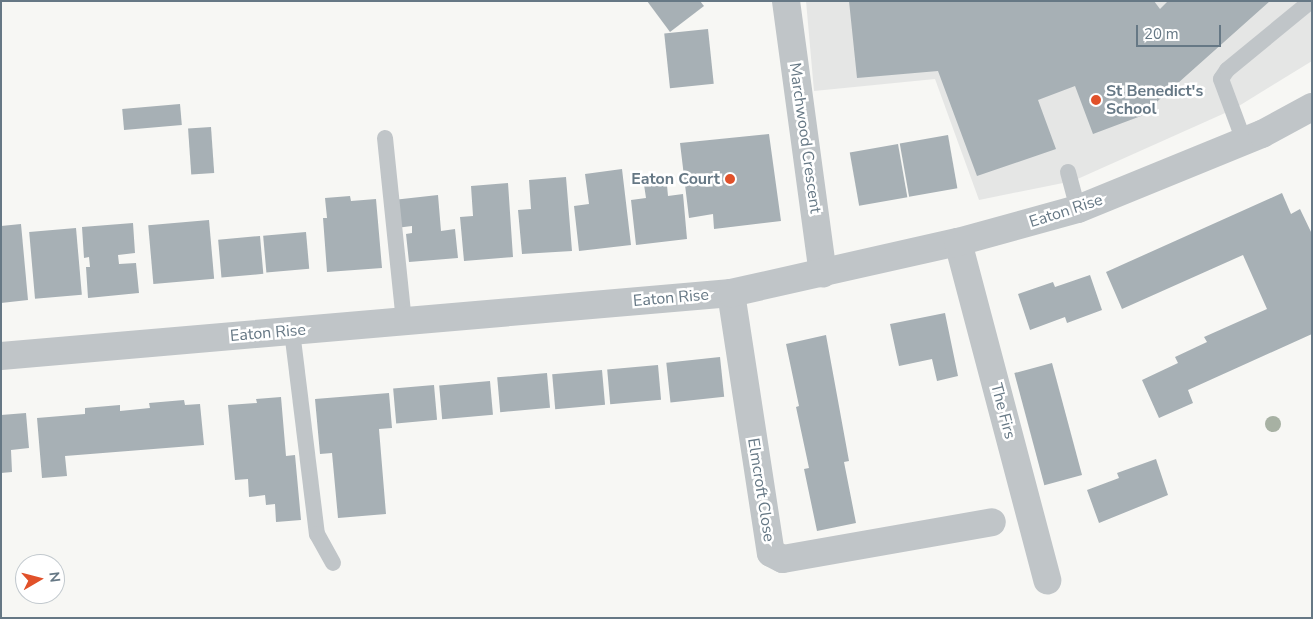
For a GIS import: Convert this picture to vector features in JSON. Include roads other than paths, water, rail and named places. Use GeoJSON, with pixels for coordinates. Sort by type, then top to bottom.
{"type":"FeatureCollection","features":[{"type":"Feature","properties":{"kind":"street","name":"Marchwood Crescent"},"geometry":{"type":"LineString","coordinates":[[788,2],[823,274]]}},
{"type":"Feature","properties":{"kind":"street","name":"Eaton Rise"},"geometry":{"type":"LineString","coordinates":[[1,356],[731,293],[823,274],[958,242],[1078,209],[1244,141],[1312,107]]}},
{"type":"Feature","properties":{"kind":"street","name":"The Firs"},"geometry":{"type":"LineString","coordinates":[[958,242],[1047,580]]}},
{"type":"Feature","properties":{"kind":"street","name":"Elmcroft Close"},"geometry":{"type":"LineString","coordinates":[[731,293],[770,553],[783,559],[992,522]]}},
{"type":"Feature","properties":{"kind":"lane"},"geometry":{"type":"LineString","coordinates":[[1244,141],[1221,79],[1227,70],[1311,1]]}},
{"type":"Feature","properties":{"kind":"lane"},"geometry":{"type":"LineString","coordinates":[[385,138],[404,322]]}},
{"type":"Feature","properties":{"kind":"lane"},"geometry":{"type":"LineString","coordinates":[[1068,172],[1078,209]]}},
{"type":"Feature","properties":{"kind":"lane"},"geometry":{"type":"LineString","coordinates":[[292,331],[298,404],[317,534],[333,563]]}},
{"type":"Feature","properties":{"kind":"place","name":"St Benedict's School"},"geometry":{"type":"Point","coordinates":[1096,100]}},
{"type":"Feature","properties":{"kind":"place","name":"Eaton Court"},"geometry":{"type":"Point","coordinates":[730,179]}}]}
